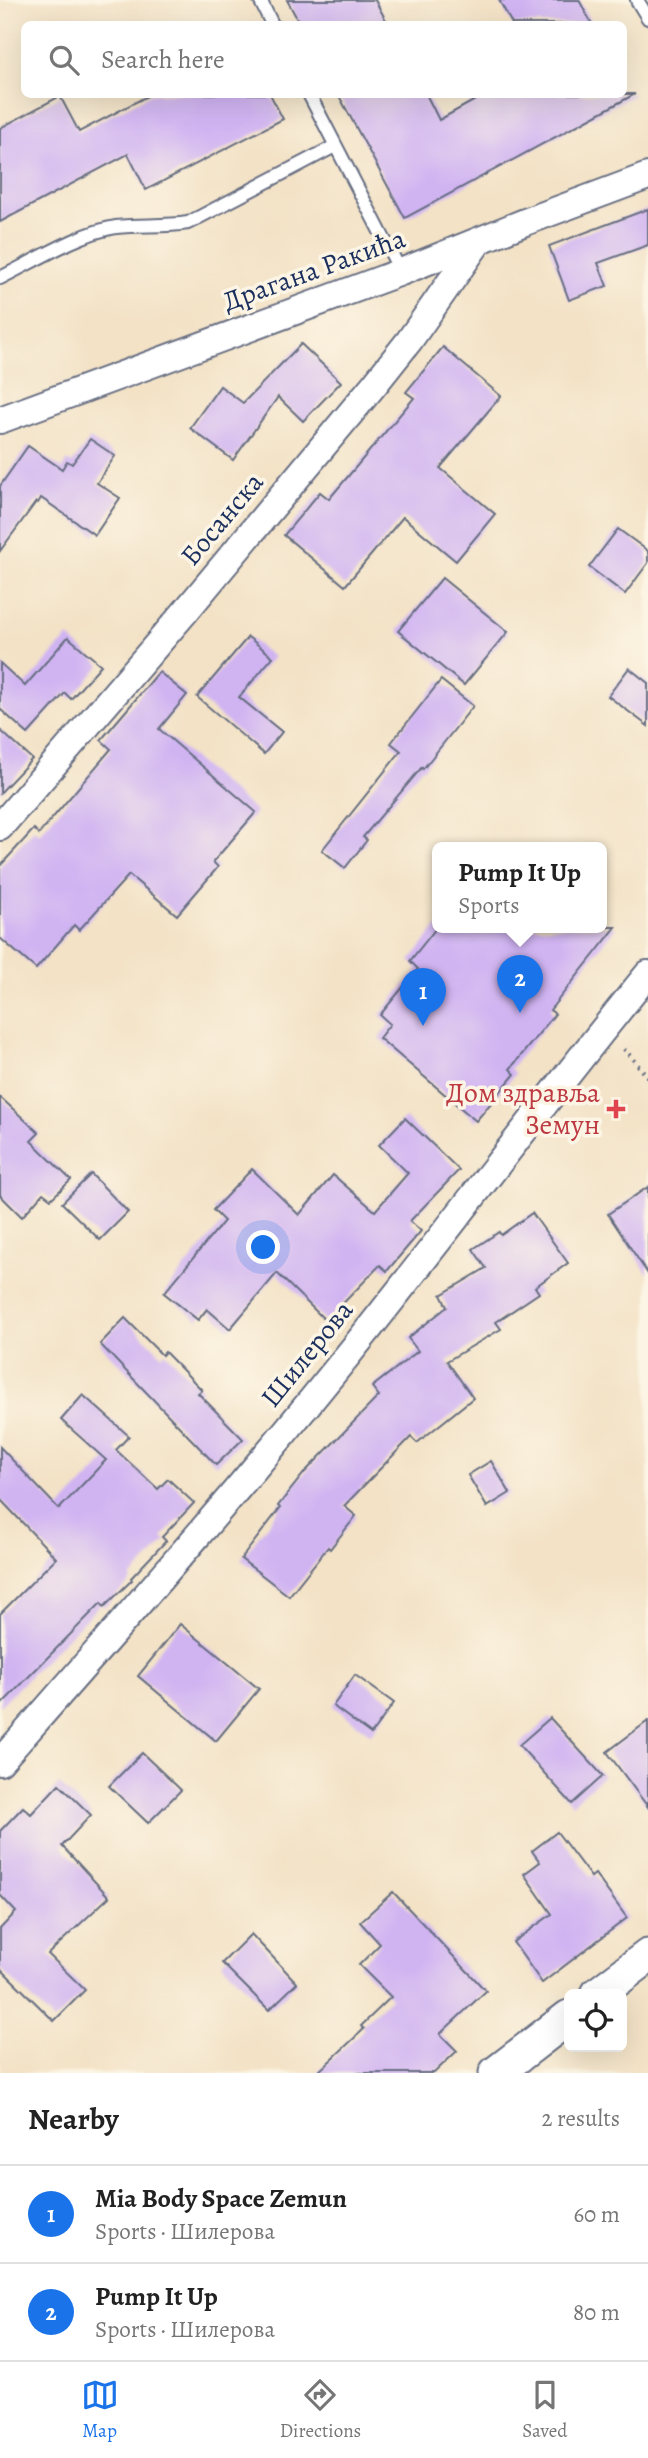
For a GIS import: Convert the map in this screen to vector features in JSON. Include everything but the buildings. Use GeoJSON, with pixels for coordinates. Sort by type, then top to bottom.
{"type":"FeatureCollection","features":[{"type":"Feature","properties":{"kind":"street","name":"Драгана Ракића"},"geometry":{"type":"LineString","coordinates":[[0,420],[401,272],[648,176]]}},
{"type":"Feature","properties":{"kind":"street","name":"Босанска"},"geometry":{"type":"LineString","coordinates":[[0,827],[185,612],[366,395],[409,341],[479,241]]}},
{"type":"Feature","properties":{"kind":"street","name":"Шилерова"},"geometry":{"type":"LineString","coordinates":[[0,1762],[195,1540],[288,1428],[648,974]]}},
{"type":"Feature","properties":{"kind":"street"},"geometry":{"type":"LineString","coordinates":[[605,1989],[648,1956]]}},
{"type":"Feature","properties":{"kind":"street"},"geometry":{"type":"LineString","coordinates":[[496,2073],[564,2021]]}},
{"type":"Feature","properties":{"kind":"lane"},"geometry":{"type":"LineString","coordinates":[[260,0],[270,21]]}},
{"type":"Feature","properties":{"kind":"lane"},"geometry":{"type":"LineString","coordinates":[[636,0],[648,18]]}},
{"type":"Feature","properties":{"kind":"lane"},"geometry":{"type":"LineString","coordinates":[[311,98],[401,272]]}},
{"type":"Feature","properties":{"kind":"lane"},"geometry":{"type":"LineString","coordinates":[[0,278],[96,233],[116,228],[188,223],[335,146]]}},
{"type":"Feature","properties":{"kind":"path"},"geometry":{"type":"LineString","coordinates":[[605,1027],[648,1077]]}},
{"type":"Feature","properties":{"kind":"place","name":"Pump It Up"},"geometry":{"type":"Point","coordinates":[520,1013]}},
{"type":"Feature","properties":{"kind":"place","name":"Mia Body Space Zemun"},"geometry":{"type":"Point","coordinates":[423,1026]}},
{"type":"Feature","properties":{"kind":"place","name":"Дом здравља Земун"},"geometry":{"type":"Point","coordinates":[616,1109]}}]}
